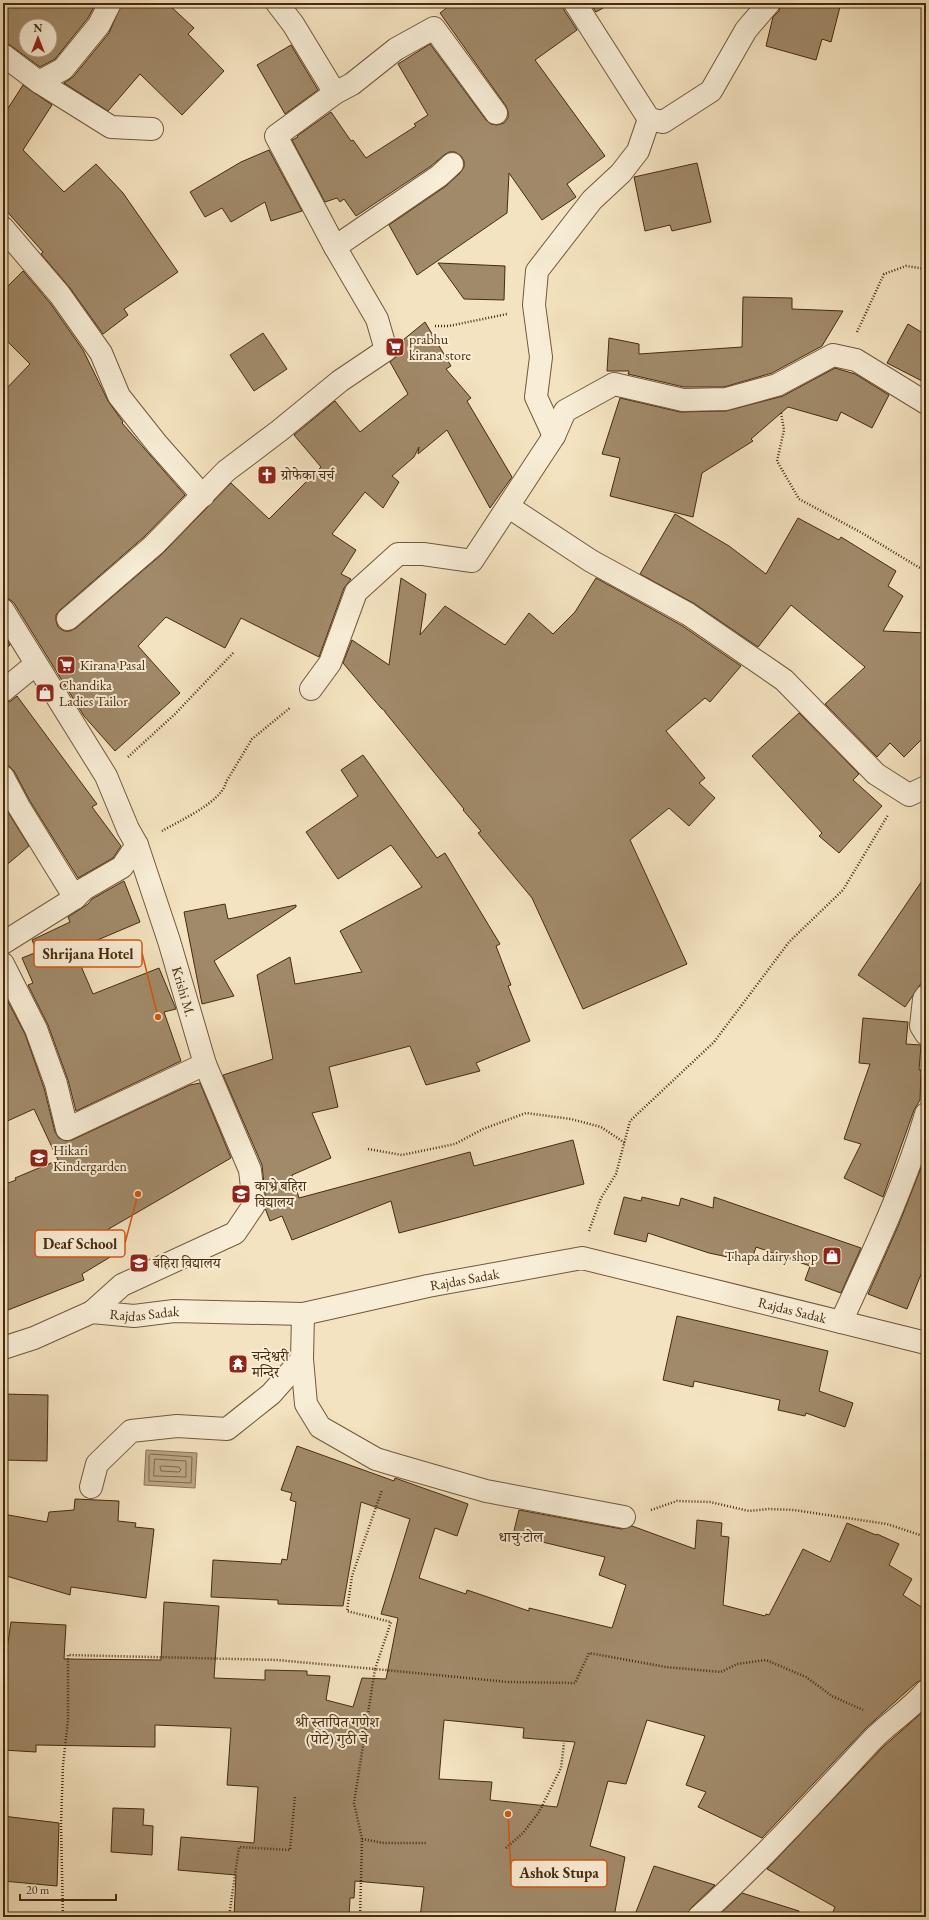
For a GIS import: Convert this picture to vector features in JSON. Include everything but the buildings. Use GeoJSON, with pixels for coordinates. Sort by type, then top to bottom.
{"type":"FeatureCollection","features":[{"type":"Feature","properties":{"kind":"street"},"geometry":{"type":"LineString","coordinates":[[39,82],[63,69],[99,25],[110,3]]}},
{"type":"Feature","properties":{"kind":"street"},"geometry":{"type":"LineString","coordinates":[[277,3],[293,24],[335,93]]}},
{"type":"Feature","properties":{"kind":"street"},"geometry":{"type":"LineString","coordinates":[[575,3],[649,119],[663,122],[711,91],[746,30],[769,3]]}},
{"type":"Feature","properties":{"kind":"street"},"geometry":{"type":"LineString","coordinates":[[68,619],[154,545],[226,471],[279,431],[340,381],[386,350],[377,319],[335,247],[276,136],[335,93],[352,84],[396,49],[434,28],[496,114]]}},
{"type":"Feature","properties":{"kind":"street"},"geometry":{"type":"LineString","coordinates":[[3,55],[39,82],[111,127],[152,130]]}},
{"type":"Feature","properties":{"kind":"street"},"geometry":{"type":"LineString","coordinates":[[554,436],[536,397],[541,357],[534,305],[536,271],[592,200],[621,173],[638,151],[649,119]]}},
{"type":"Feature","properties":{"kind":"street"},"geometry":{"type":"LineString","coordinates":[[335,247],[439,176],[452,164]]}},
{"type":"Feature","properties":{"kind":"street"},"geometry":{"type":"LineString","coordinates":[[3,228],[60,295],[96,346],[119,396],[157,444],[203,496]]}},
{"type":"Feature","properties":{"kind":"street"},"geometry":{"type":"LineString","coordinates":[[311,689],[330,663],[356,592],[398,554],[423,554],[472,561],[554,436],[565,411],[614,384],[683,400],[726,399],[777,385],[833,355],[856,360],[926,403]]}},
{"type":"Feature","properties":{"kind":"street"},"geometry":{"type":"LineString","coordinates":[[509,506],[591,561],[688,614],[784,680],[876,774],[917,791]]}},
{"type":"Feature","properties":{"kind":"street","name":"Krishi M."},"geometry":{"type":"LineString","coordinates":[[3,610],[106,776],[128,829],[137,845],[169,940],[206,1064],[250,1170],[254,1205],[235,1233],[122,1284],[92,1312]]}},
{"type":"Feature","properties":{"kind":"street"},"geometry":{"type":"LineString","coordinates":[[3,691],[36,664]]}},
{"type":"Feature","properties":{"kind":"street"},"geometry":{"type":"LineString","coordinates":[[3,777],[19,807],[75,898]]}},
{"type":"Feature","properties":{"kind":"street"},"geometry":{"type":"LineString","coordinates":[[3,943],[75,898],[84,889],[122,867],[137,845]]}},
{"type":"Feature","properties":{"kind":"street"},"geometry":{"type":"LineString","coordinates":[[3,964],[36,1029],[56,1084],[67,1129],[206,1064]]}},
{"type":"Feature","properties":{"kind":"street"},"geometry":{"type":"LineString","coordinates":[[926,996],[924,999],[921,1026],[926,1034]]}},
{"type":"Feature","properties":{"kind":"street"},"geometry":{"type":"LineString","coordinates":[[841,1322],[912,1159],[926,1114]]}},
{"type":"Feature","properties":{"kind":"street","name":"Rajdas Sadak"},"geometry":{"type":"LineString","coordinates":[[3,1348],[34,1338],[92,1312],[134,1316],[174,1311],[303,1314],[428,1286],[582,1258],[926,1343]]}},
{"type":"Feature","properties":{"kind":"street"},"geometry":{"type":"LineString","coordinates":[[303,1314],[302,1359],[306,1404],[320,1427],[376,1459],[486,1491],[624,1517]]}},
{"type":"Feature","properties":{"kind":"street"},"geometry":{"type":"LineString","coordinates":[[91,1487],[97,1464],[131,1431],[176,1426],[227,1429],[271,1394],[302,1359]]}},
{"type":"Feature","properties":{"kind":"street"},"geometry":{"type":"LineString","coordinates":[[699,1917],[723,1895],[801,1816],[888,1724],[917,1702],[926,1691]]}},
{"type":"Feature","properties":{"kind":"path"},"geometry":{"type":"LineString","coordinates":[[856,360],[854,338],[884,274],[906,266],[926,269]]}},
{"type":"Feature","properties":{"kind":"path"},"geometry":{"type":"LineString","coordinates":[[434,326],[449,326],[505,314],[534,305]]}},
{"type":"Feature","properties":{"kind":"path"},"geometry":{"type":"LineString","coordinates":[[777,385],[784,430],[777,461],[799,498],[862,533],[925,572],[926,578]]}},
{"type":"Feature","properties":{"kind":"path"},"geometry":{"type":"LineString","coordinates":[[106,776],[175,714],[234,652]]}},
{"type":"Feature","properties":{"kind":"path"},"geometry":{"type":"LineString","coordinates":[[137,845],[206,805],[225,789],[226,782],[252,739],[311,689]]}},
{"type":"Feature","properties":{"kind":"path"},"geometry":{"type":"LineString","coordinates":[[582,1258],[586,1238],[600,1198],[616,1174],[630,1120],[714,1042],[789,942],[843,890],[898,800],[917,791]]}},
{"type":"Feature","properties":{"kind":"path"},"geometry":{"type":"LineString","coordinates":[[368,1149],[402,1155],[455,1144],[483,1129],[526,1113],[571,1119],[600,1127],[625,1143]]}},
{"type":"Feature","properties":{"kind":"path"},"geometry":{"type":"LineString","coordinates":[[360,1917],[362,1839],[354,1803],[375,1669],[391,1622],[347,1611],[352,1576],[390,1463]]}},
{"type":"Feature","properties":{"kind":"path"},"geometry":{"type":"LineString","coordinates":[[624,1517],[632,1517],[661,1505],[677,1501],[710,1502],[749,1511],[769,1509],[794,1510],[868,1520],[888,1524],[926,1537]]}},
{"type":"Feature","properties":{"kind":"path"},"geometry":{"type":"LineString","coordinates":[[63,1917],[61,1824],[63,1765],[68,1720],[68,1655],[277,1660],[508,1682],[575,1683],[589,1653],[666,1667],[720,1672],[737,1664],[766,1660],[806,1677],[832,1696],[861,1708],[888,1724]]}},
{"type":"Feature","properties":{"kind":"path"},"geometry":{"type":"LineString","coordinates":[[506,1848],[523,1832],[539,1812],[561,1768],[564,1743]]}},
{"type":"Feature","properties":{"kind":"path"},"geometry":{"type":"LineString","coordinates":[[229,1917],[239,1847],[290,1850],[295,1796]]}},
{"type":"Feature","properties":{"kind":"path"},"geometry":{"type":"LineString","coordinates":[[362,1839],[384,1843],[426,1843]]}},
{"type":"Feature","properties":{"kind":"water"},"geometry":{"type":"Polygon","coordinates":[[[146,1450],[197,1453],[195,1488],[144,1485],[146,1450]]]}},
{"type":"Feature","properties":{"kind":"place","name":"prabhu kirana store"},"geometry":{"type":"Point","coordinates":[395,347]}},
{"type":"Feature","properties":{"kind":"place","name":"ग्रोफेका चर्च"},"geometry":{"type":"Point","coordinates":[267,475]}},
{"type":"Feature","properties":{"kind":"place","name":"Kirana Pasal"},"geometry":{"type":"Point","coordinates":[66,665]}},
{"type":"Feature","properties":{"kind":"place","name":"Chandika Ladies Tailor"},"geometry":{"type":"Point","coordinates":[45,693]}},
{"type":"Feature","properties":{"kind":"place","name":"Shrijana Hotel"},"geometry":{"type":"Point","coordinates":[158,1017]}},
{"type":"Feature","properties":{"kind":"place","name":"Hikari Kindergarden"},"geometry":{"type":"Point","coordinates":[39,1158]}},
{"type":"Feature","properties":{"kind":"place","name":"Deaf School"},"geometry":{"type":"Point","coordinates":[138,1194]}},
{"type":"Feature","properties":{"kind":"place","name":"काभ्रे बहिरा विद्यालय"},"geometry":{"type":"Point","coordinates":[241,1194]}},
{"type":"Feature","properties":{"kind":"place","name":"Thapa dairy shop"},"geometry":{"type":"Point","coordinates":[832,1256]}},
{"type":"Feature","properties":{"kind":"place","name":"बहिरा विद्यालय"},"geometry":{"type":"Point","coordinates":[139,1263]}},
{"type":"Feature","properties":{"kind":"place","name":"चन्देश्वरी मन्दिर"},"geometry":{"type":"Point","coordinates":[238,1364]}},
{"type":"Feature","properties":{"kind":"place","name":"Ashok Stupa"},"geometry":{"type":"Point","coordinates":[508,1814]}},
{"type":"Feature","properties":{"kind":"district","name":"धाचु टोल"},"geometry":{"type":"Point","coordinates":[521,1537]}},
{"type":"Feature","properties":{"kind":"district","name":"श्री स्तापित गणेश (पोटे) गुठी चे"},"geometry":{"type":"Point","coordinates":[337,1730]}}]}
